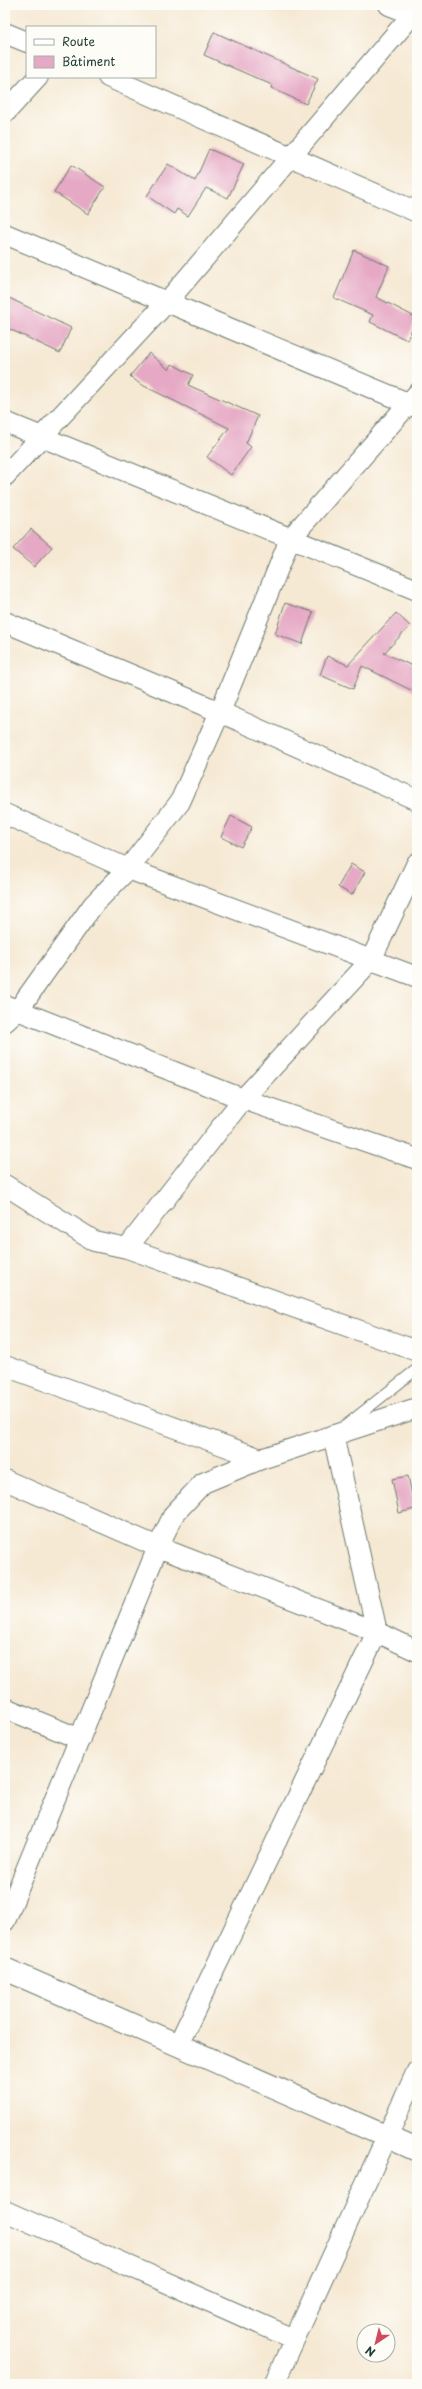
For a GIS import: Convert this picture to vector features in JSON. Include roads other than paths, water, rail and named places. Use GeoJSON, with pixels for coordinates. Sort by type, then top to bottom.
{"type":"FeatureCollection","features":[{"type":"Feature","properties":{"kind":"street"},"geometry":{"type":"LineString","coordinates":[[5,476],[167,302],[291,156],[416,13],[390,5]]}},
{"type":"Feature","properties":{"kind":"street"},"geometry":{"type":"LineString","coordinates":[[5,33],[26,42]]}},
{"type":"Feature","properties":{"kind":"street"},"geometry":{"type":"LineString","coordinates":[[5,112],[37,78]]}},
{"type":"Feature","properties":{"kind":"street"},"geometry":{"type":"LineString","coordinates":[[110,78],[417,212]]}},
{"type":"Feature","properties":{"kind":"street"},"geometry":{"type":"LineString","coordinates":[[5,234],[167,302],[414,402],[290,539],[220,712],[180,802],[128,869],[93,905],[9,1013],[243,1099],[417,1159]]}},
{"type":"Feature","properties":{"kind":"street"},"geometry":{"type":"LineString","coordinates":[[5,422],[417,590]]}},
{"type":"Feature","properties":{"kind":"street"},"geometry":{"type":"LineString","coordinates":[[5,622],[220,712],[417,800]]}},
{"type":"Feature","properties":{"kind":"street"},"geometry":{"type":"LineString","coordinates":[[5,814],[128,869],[417,978]]}},
{"type":"Feature","properties":{"kind":"street"},"geometry":{"type":"LineString","coordinates":[[127,1248],[243,1099],[371,960],[417,862]]}},
{"type":"Feature","properties":{"kind":"street"},"geometry":{"type":"LineString","coordinates":[[5,1185],[94,1241],[127,1248],[417,1351]]}},
{"type":"Feature","properties":{"kind":"street"},"geometry":{"type":"LineString","coordinates":[[5,1366],[261,1459]]}},
{"type":"Feature","properties":{"kind":"street"},"geometry":{"type":"LineString","coordinates":[[5,1921],[158,1547],[174,1514],[203,1483],[261,1459],[417,1408]]}},
{"type":"Feature","properties":{"kind":"street"},"geometry":{"type":"LineString","coordinates":[[178,2045],[377,1632],[333,1435]]}},
{"type":"Feature","properties":{"kind":"street"},"geometry":{"type":"LineString","coordinates":[[5,1480],[158,1547],[377,1632],[417,1650]]}},
{"type":"Feature","properties":{"kind":"street"},"geometry":{"type":"LineString","coordinates":[[5,1708],[80,1739]]}},
{"type":"Feature","properties":{"kind":"street"},"geometry":{"type":"LineString","coordinates":[[5,1969],[417,2150]]}},
{"type":"Feature","properties":{"kind":"street"},"geometry":{"type":"LineString","coordinates":[[274,2384],[417,2071]]}},
{"type":"Feature","properties":{"kind":"street"},"geometry":{"type":"LineString","coordinates":[[5,2211],[294,2339]]}},
{"type":"Feature","properties":{"kind":"lane"},"geometry":{"type":"LineString","coordinates":[[333,1435],[417,1369]]}}]}
